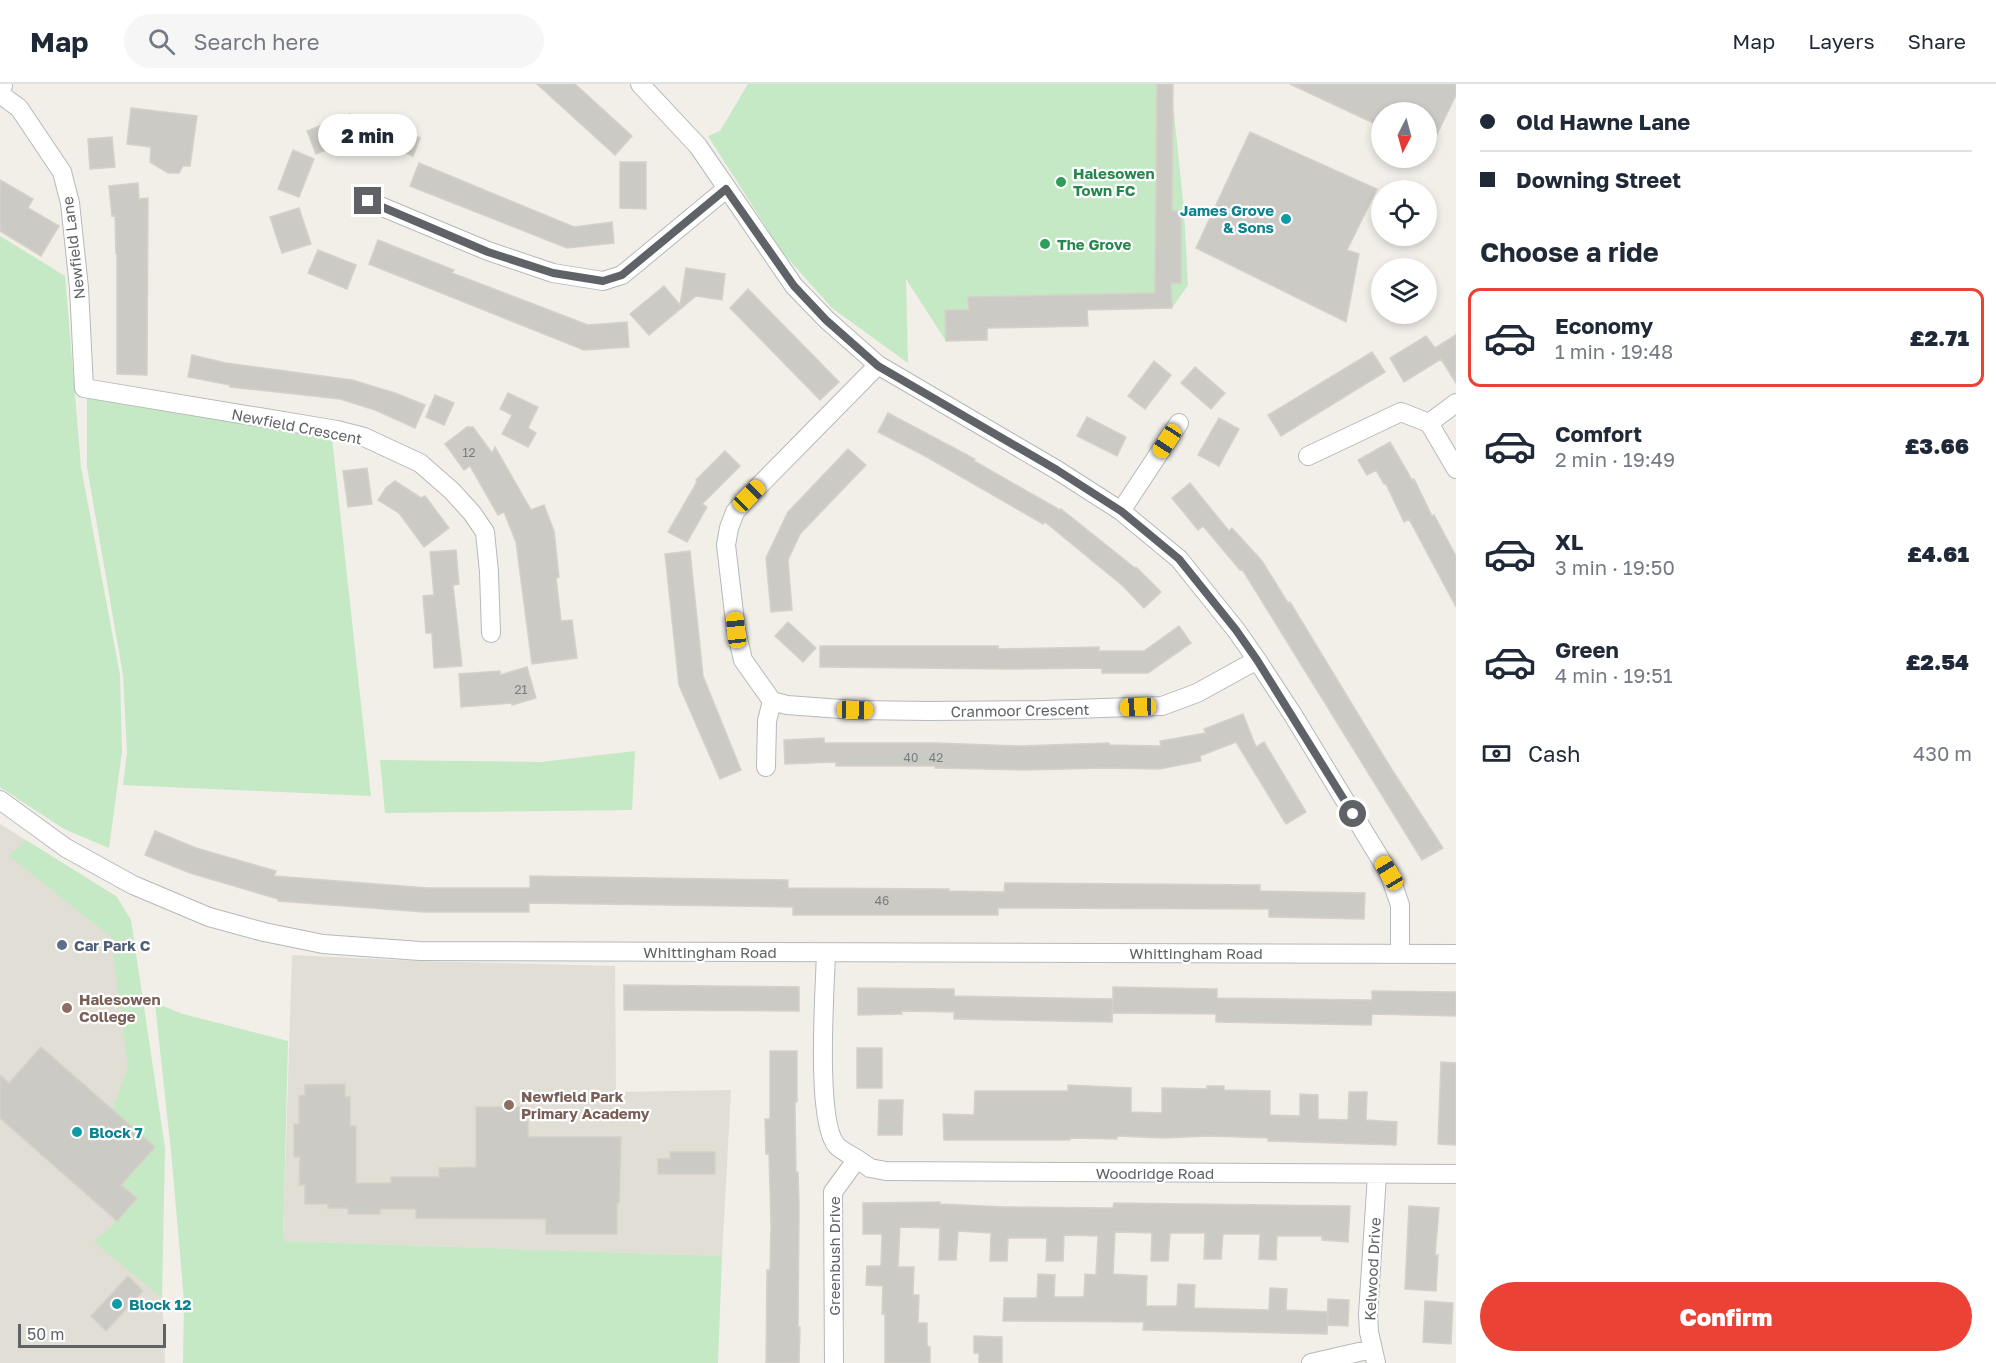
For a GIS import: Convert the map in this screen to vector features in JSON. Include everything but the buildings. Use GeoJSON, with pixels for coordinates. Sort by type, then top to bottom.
{"type":"FeatureCollection","features":[{"type":"Feature","properties":{"kind":"street"},"geometry":{"type":"LineString","coordinates":[[642,85],[698,146],[794,286],[826,320],[878,366],[1057,470],[1121,511],[1179,559],[1257,660],[1389,873],[1400,905],[1400,953]]}},
{"type":"Feature","properties":{"kind":"street","name":"Newfield Lane"},"geometry":{"type":"LineString","coordinates":[[0,94],[19,108],[62,172],[70,203],[79,288],[84,388]]}},
{"type":"Feature","properties":{"kind":"street"},"geometry":{"type":"LineString","coordinates":[[368,201],[488,252],[553,273],[603,281],[622,275],[726,189]]}},
{"type":"Feature","properties":{"kind":"street"},"geometry":{"type":"LineString","coordinates":[[766,766],[767,721],[772,701],[743,660],[736,630],[726,545],[729,528],[735,512],[742,504],[878,366]]}},
{"type":"Feature","properties":{"kind":"street","name":"Newfield Crescent"},"geometry":{"type":"LineString","coordinates":[[84,388],[337,430],[364,437],[420,463],[452,491],[472,513],[484,532],[489,572],[491,633]]}},
{"type":"Feature","properties":{"kind":"street"},"geometry":{"type":"LineString","coordinates":[[1429,423],[1456,403]]}},
{"type":"Feature","properties":{"kind":"street"},"geometry":{"type":"LineString","coordinates":[[1308,456],[1401,412],[1429,423],[1456,469]]}},
{"type":"Feature","properties":{"kind":"street"},"geometry":{"type":"LineString","coordinates":[[1121,511],[1179,423]]}},
{"type":"Feature","properties":{"kind":"street","name":"Cranmoor Crescent"},"geometry":{"type":"LineString","coordinates":[[772,701],[799,706],[928,711],[1162,706],[1197,693],[1257,660]]}},
{"type":"Feature","properties":{"kind":"street","name":"Whittingham Road"},"geometry":{"type":"LineString","coordinates":[[0,800],[66,848],[161,898],[209,917],[264,932],[323,944],[420,951],[1456,954]]}},
{"type":"Feature","properties":{"kind":"street"},"geometry":{"type":"LineString","coordinates":[[826,953],[824,1098],[828,1126],[837,1146],[857,1159]]}},
{"type":"Feature","properties":{"kind":"street","name":"Woodridge Road"},"geometry":{"type":"LineString","coordinates":[[857,1159],[870,1168],[886,1171],[1456,1174]]}},
{"type":"Feature","properties":{"kind":"street","name":"Greenbush Drive"},"geometry":{"type":"LineString","coordinates":[[834,1363],[833,1192],[857,1159]]}},
{"type":"Feature","properties":{"kind":"street","name":"Kelwood Drive"},"geometry":{"type":"LineString","coordinates":[[1374,1356],[1368,1314],[1377,1175]]}},
{"type":"Feature","properties":{"kind":"street"},"geometry":{"type":"LineString","coordinates":[[1311,1363],[1374,1356]]}},
{"type":"Feature","properties":{"kind":"shaded area","name":"Halesowen College"},"geometry":{"type":"Polygon","coordinates":[[[0,824],[117,897],[156,1146],[165,1363],[0,1363],[0,824]]]}},
{"type":"Feature","properties":{"kind":"shaded area","name":"Newfield Park Primary Academy"},"geometry":{"type":"Polygon","coordinates":[[[292,955],[615,966],[616,1092],[731,1090],[722,1256],[283,1241],[292,955]]]}},
{"type":"Feature","properties":{"kind":"green space","name":"The Grove"},"geometry":{"type":"Polygon","coordinates":[[[748,84],[1172,84],[1184,211],[1188,285],[1172,308],[1088,310],[1088,326],[988,328],[987,340],[946,341],[906,279],[908,363],[832,308],[782,252],[708,136],[720,131],[748,84]]]}},
{"type":"Feature","properties":{"kind":"green space"},"geometry":{"type":"Polygon","coordinates":[[[0,236],[65,276],[81,467],[120,675],[122,752],[109,848],[64,829],[0,787],[0,236]]]}},
{"type":"Feature","properties":{"kind":"green space"},"geometry":{"type":"Polygon","coordinates":[[[87,396],[332,438],[371,796],[123,785],[127,752],[123,675],[87,467],[87,396]]]}},
{"type":"Feature","properties":{"kind":"green space"},"geometry":{"type":"Polygon","coordinates":[[[635,751],[632,810],[385,813],[380,760],[541,762],[635,751]]]}},
{"type":"Feature","properties":{"kind":"green space"},"geometry":{"type":"Polygon","coordinates":[[[26,840],[117,897],[131,920],[165,1148],[162,1298],[94,1242],[137,1198],[120,1183],[112,1110],[128,1067],[111,937],[9,856],[26,840]]]}},
{"type":"Feature","properties":{"kind":"green space"},"geometry":{"type":"Polygon","coordinates":[[[155,1003],[183,1014],[288,1041],[283,1241],[722,1256],[718,1363],[183,1363],[184,1301],[155,1003]]]}},
{"type":"Feature","properties":{"kind":"place","name":"Halesowen Town FC"},"geometry":{"type":"Point","coordinates":[1061,182]}},
{"type":"Feature","properties":{"kind":"place","name":"James Grove & Sons"},"geometry":{"type":"Point","coordinates":[1286,219]}},
{"type":"Feature","properties":{"kind":"place","name":"The Grove"},"geometry":{"type":"Point","coordinates":[1045,244]}},
{"type":"Feature","properties":{"kind":"place","name":"Car Park C"},"geometry":{"type":"Point","coordinates":[62,945]}},
{"type":"Feature","properties":{"kind":"place","name":"Halesowen College"},"geometry":{"type":"Point","coordinates":[67,1008]}},
{"type":"Feature","properties":{"kind":"place","name":"Newfield Park Primary Academy"},"geometry":{"type":"Point","coordinates":[509,1105]}},
{"type":"Feature","properties":{"kind":"place","name":"Block 7"},"geometry":{"type":"Point","coordinates":[77,1132]}},
{"type":"Feature","properties":{"kind":"place","name":"Block 12"},"geometry":{"type":"Point","coordinates":[117,1304]}},
{"type":"Feature","properties":{"kind":"route"},"geometry":{"type":"LineString","coordinates":[[368,201],[488,252],[553,273],[603,281],[622,275],[726,189],[794,286],[826,320],[878,366],[1057,470],[1121,511],[1179,559],[1257,660],[1353,814]]}}]}
